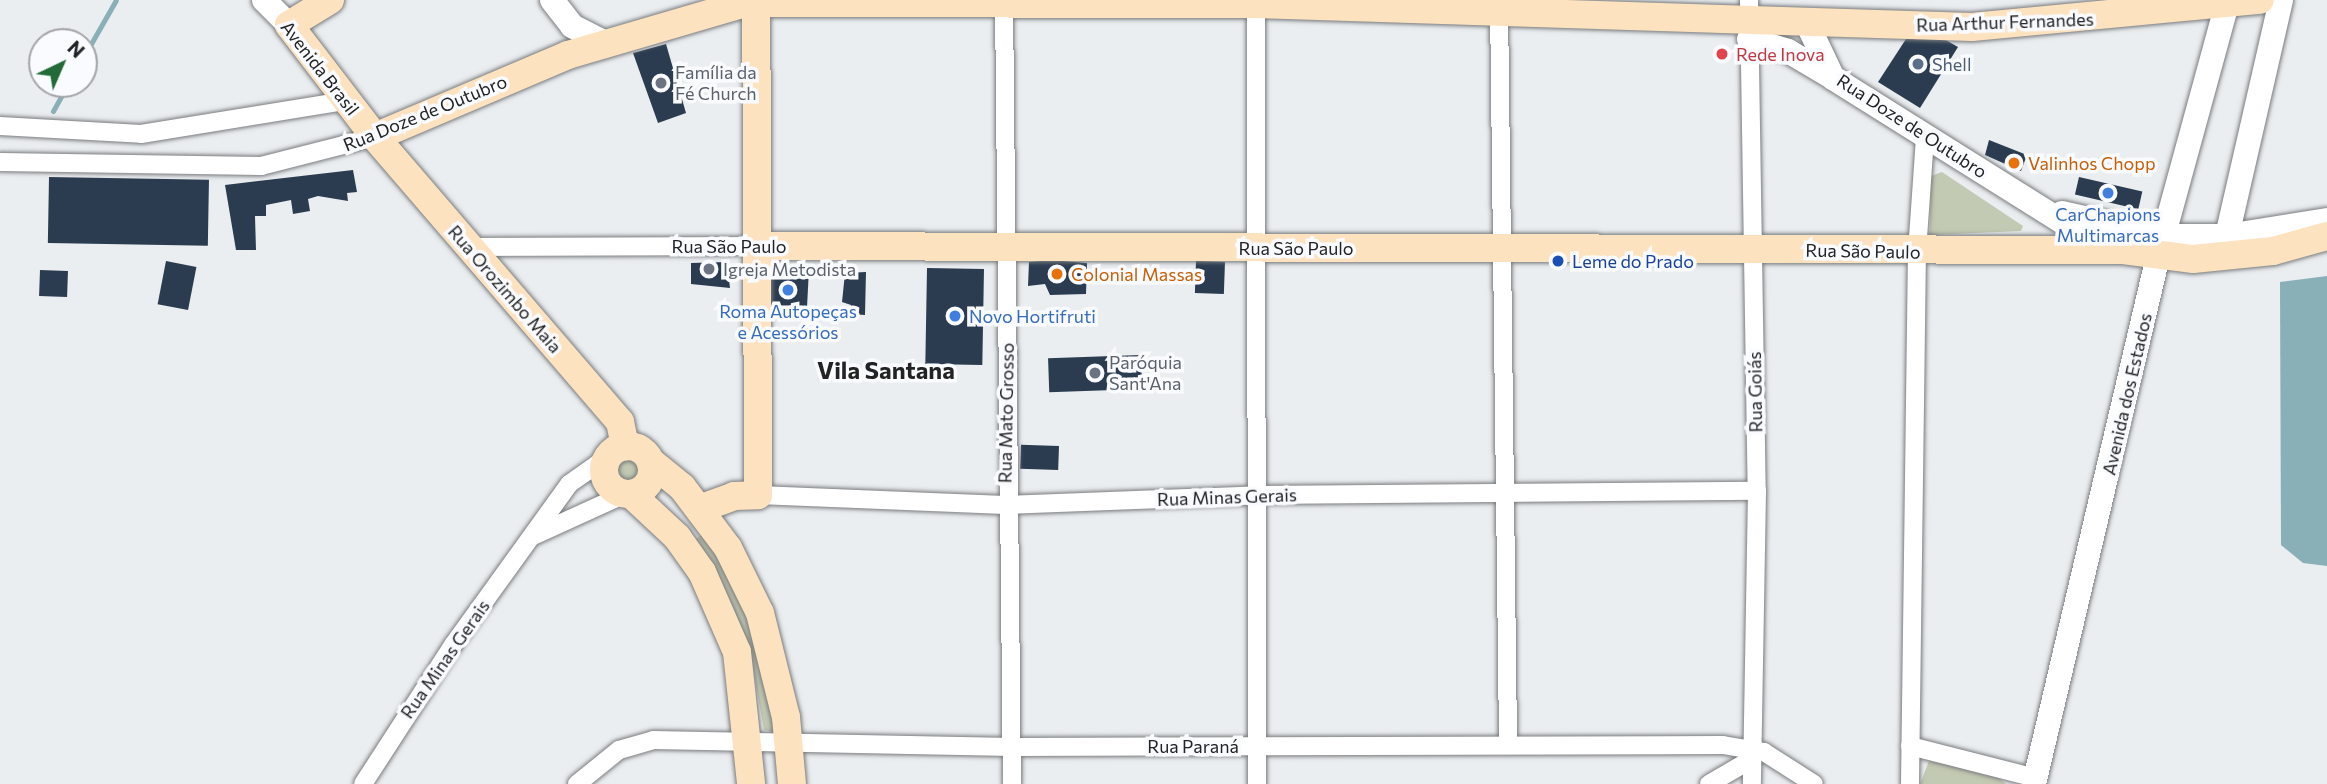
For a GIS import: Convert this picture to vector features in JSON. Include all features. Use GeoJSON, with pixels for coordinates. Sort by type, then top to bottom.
{"type":"FeatureCollection","features":[{"type":"Feature","properties":{"kind":"main road","name":"Avenida Brasil"},"geometry":{"type":"LineString","coordinates":[[264,0],[289,25],[375,137]]}},
{"type":"Feature","properties":{"kind":"main road"},"geometry":{"type":"LineString","coordinates":[[289,25],[330,0]]}},
{"type":"Feature","properties":{"kind":"main road"},"geometry":{"type":"LineString","coordinates":[[552,0],[572,26],[606,43]]}},
{"type":"Feature","properties":{"kind":"main road","name":"Rua Arthur Fernandes"},"geometry":{"type":"LineString","coordinates":[[1255,4],[1499,6],[1807,23],[1972,27],[2260,0]]}},
{"type":"Feature","properties":{"kind":"main road"},"geometry":{"type":"LineString","coordinates":[[2227,236],[2281,0]]}},
{"type":"Feature","properties":{"kind":"main road"},"geometry":{"type":"LineString","coordinates":[[754,1],[758,495]]}},
{"type":"Feature","properties":{"kind":"main road","name":"Rua Doze de Outubro"},"geometry":{"type":"LineString","coordinates":[[375,137],[606,43],[754,1],[1255,4]]}},
{"type":"Feature","properties":{"kind":"main road","name":"Avenida dos Estados"},"geometry":{"type":"LineString","coordinates":[[2035,781],[2162,246],[2226,3]]}},
{"type":"Feature","properties":{"kind":"main road"},"geometry":{"type":"LineString","coordinates":[[1749,20],[1788,51],[1833,78]]}},
{"type":"Feature","properties":{"kind":"main road","name":"Rua Doze de Outubro"},"geometry":{"type":"LineString","coordinates":[[1807,23],[1833,78],[1925,139],[2085,236],[2123,250],[2327,220]]}},
{"type":"Feature","properties":{"kind":"main road","name":"Rua Orozimbo Maia"},"geometry":{"type":"LineString","coordinates":[[375,137],[620,422],[616,452]]}},
{"type":"Feature","properties":{"kind":"main road","name":"Rua Doze de Outubro"},"geometry":{"type":"LineString","coordinates":[[2041,207],[2162,246],[2215,259],[2327,236]]}},
{"type":"Feature","properties":{"kind":"main road","name":"Rua São Paulo"},"geometry":{"type":"LineString","coordinates":[[755,246],[1009,244],[1256,248],[1499,245],[1917,253],[2123,250]]}},
{"type":"Feature","properties":{"kind":"main road"},"geometry":{"type":"LineString","coordinates":[[751,784],[750,744],[737,652],[702,572],[677,537],[628,494],[606,481],[616,452],[641,449],[699,509],[728,548],[760,613],[790,742],[792,784]]}},
{"type":"Feature","properties":{"kind":"main road"},"geometry":{"type":"LineString","coordinates":[[628,494],[647,485],[651,462]]}},
{"type":"Feature","properties":{"kind":"main road","name":"Rua Minas Gerais"},"geometry":{"type":"LineString","coordinates":[[699,509],[734,496],[758,495]]}},
{"type":"Feature","properties":{"kind":"main road"},"geometry":{"type":"LineString","coordinates":[[677,537],[699,509]]}},
{"type":"Feature","properties":{"kind":"street","name":"Rua Mato Grosso"},"geometry":{"type":"LineString","coordinates":[[1004,2],[1009,244],[1005,505],[1012,784]]}},
{"type":"Feature","properties":{"kind":"street"},"geometry":{"type":"LineString","coordinates":[[1255,4],[1260,495],[1256,784]]}},
{"type":"Feature","properties":{"kind":"street"},"geometry":{"type":"LineString","coordinates":[[1499,6],[1499,245],[1508,496],[1507,743]]}},
{"type":"Feature","properties":{"kind":"street","name":"Rua Goiás"},"geometry":{"type":"LineString","coordinates":[[1749,20],[1757,491],[1752,784]]}},
{"type":"Feature","properties":{"kind":"street"},"geometry":{"type":"LineString","coordinates":[[0,126],[141,134],[345,100]]}},
{"type":"Feature","properties":{"kind":"street","name":"Rua Doze de Outubro"},"geometry":{"type":"LineString","coordinates":[[0,162],[261,166],[375,137]]}},
{"type":"Feature","properties":{"kind":"street"},"geometry":{"type":"LineString","coordinates":[[1910,784],[1917,253],[1925,139]]}},
{"type":"Feature","properties":{"kind":"street","name":"Rua São Paulo"},"geometry":{"type":"LineString","coordinates":[[469,247],[755,246]]}},
{"type":"Feature","properties":{"kind":"street","name":"Rua Minas Gerais"},"geometry":{"type":"LineString","coordinates":[[363,784],[569,484],[616,452]]}},
{"type":"Feature","properties":{"kind":"street","name":"Rua Minas Gerais"},"geometry":{"type":"LineString","coordinates":[[758,495],[1005,505],[1260,495],[1508,496],[1757,491]]}},
{"type":"Feature","properties":{"kind":"street"},"geometry":{"type":"LineString","coordinates":[[531,537],[628,494]]}},
{"type":"Feature","properties":{"kind":"street","name":"Rua Paraná"},"geometry":{"type":"LineString","coordinates":[[577,784],[619,750],[653,740],[750,744],[790,742],[1012,747],[1507,743],[1753,754],[1814,784]]}},
{"type":"Feature","properties":{"kind":"street"},"geometry":{"type":"LineString","coordinates":[[1910,746],[2035,781]]}},
{"type":"Feature","properties":{"kind":"street"},"geometry":{"type":"LineString","coordinates":[[1709,784],[1753,754]]}},
{"type":"Feature","properties":{"kind":"green space"},"geometry":{"type":"Polygon","coordinates":[[[1942,172],[2023,226],[2021,231],[1930,235],[1931,176],[1942,172]]]}},
{"type":"Feature","properties":{"kind":"green space"},"geometry":{"type":"Polygon","coordinates":[[[627,454],[638,459],[643,470],[638,481],[627,486],[616,481],[611,470],[616,459],[627,454]]]}},
{"type":"Feature","properties":{"kind":"green space"},"geometry":{"type":"Polygon","coordinates":[[[704,532],[745,604],[776,732],[764,730],[750,652],[693,542],[704,532]]]}},
{"type":"Feature","properties":{"kind":"green space"},"geometry":{"type":"Polygon","coordinates":[[[1929,761],[1992,773],[2006,784],[1920,784],[1929,761]]]}},
{"type":"Feature","properties":{"kind":"water"},"geometry":{"type":"Polygon","coordinates":[[[2327,276],[2327,566],[2303,563],[2281,545],[2280,282],[2327,276]]]}},
{"type":"Feature","properties":{"kind":"building","name":"Shell"},"geometry":{"type":"Polygon","coordinates":[[[1906,39],[1944,39],[1958,47],[1920,108],[1878,82],[1906,39]]]}},
{"type":"Feature","properties":{"kind":"building","name":"Família da Fé Church"},"geometry":{"type":"Polygon","coordinates":[[[666,44],[686,113],[658,123],[633,53],[666,44]]]}},
{"type":"Feature","properties":{"kind":"building","name":"Valinhos Chopp"},"geometry":{"type":"Polygon","coordinates":[[[1989,140],[2027,155],[2021,171],[1985,155],[1989,140]]]}},
{"type":"Feature","properties":{"kind":"building"},"geometry":{"type":"Polygon","coordinates":[[[353,170],[357,192],[347,193],[348,201],[318,196],[308,199],[310,211],[293,214],[291,200],[266,205],[266,216],[255,216],[256,250],[236,250],[225,185],[353,170]]]}},
{"type":"Feature","properties":{"kind":"building"},"geometry":{"type":"Polygon","coordinates":[[[49,177],[209,180],[208,246],[48,243],[49,177]]]}},
{"type":"Feature","properties":{"kind":"building","name":"CarChapions Multimarcas"},"geometry":{"type":"Polygon","coordinates":[[[2079,177],[2142,192],[2138,209],[2075,195],[2079,177]]]}},
{"type":"Feature","properties":{"kind":"building","name":"Colonial Massas"},"geometry":{"type":"Polygon","coordinates":[[[1051,260],[1087,263],[1086,294],[1050,295],[1045,284],[1028,286],[1029,262],[1051,260]]]}},
{"type":"Feature","properties":{"kind":"building"},"geometry":{"type":"Polygon","coordinates":[[[166,261],[196,267],[188,310],[158,304],[166,261]]]}},
{"type":"Feature","properties":{"kind":"building"},"geometry":{"type":"Polygon","coordinates":[[[1196,261],[1225,262],[1224,294],[1195,293],[1196,261]]]}},
{"type":"Feature","properties":{"kind":"building","name":"Igreja Metodista"},"geometry":{"type":"Polygon","coordinates":[[[727,262],[730,288],[691,284],[691,263],[727,262]]]}},
{"type":"Feature","properties":{"kind":"building","name":"Roma Autopeças e Acessórios"},"geometry":{"type":"Polygon","coordinates":[[[765,268],[809,270],[807,313],[763,311],[765,268]]]}},
{"type":"Feature","properties":{"kind":"building","name":"Novo Hortifruti"},"geometry":{"type":"Polygon","coordinates":[[[927,268],[984,269],[982,365],[925,364],[927,268]]]}},
{"type":"Feature","properties":{"kind":"building"},"geometry":{"type":"Polygon","coordinates":[[[40,270],[68,271],[67,297],[39,296],[40,270]]]}},
{"type":"Feature","properties":{"kind":"building"},"geometry":{"type":"Polygon","coordinates":[[[866,272],[865,315],[850,314],[851,305],[842,302],[845,273],[866,272]]]}},
{"type":"Feature","properties":{"kind":"building","name":"Paróquia Sant'Ana"},"geometry":{"type":"Polygon","coordinates":[[[1141,355],[1142,389],[1049,392],[1048,358],[1141,355]]]}},
{"type":"Feature","properties":{"kind":"building"},"geometry":{"type":"Polygon","coordinates":[[[1021,445],[1059,446],[1058,470],[1020,469],[1021,445]]]}},
{"type":"Feature","properties":{"kind":"waterway"},"geometry":{"type":"LineString","coordinates":[[98,32],[116,0]]}},
{"type":"Feature","properties":{"kind":"waterway"},"geometry":{"type":"LineString","coordinates":[[53,111],[60,98]]}},
{"type":"Feature","properties":{"kind":"place","name":"Rede Inova"},"geometry":{"type":"Point","coordinates":[1722,54]}},
{"type":"Feature","properties":{"kind":"place","name":"Shell"},"geometry":{"type":"Point","coordinates":[1918,64]}},
{"type":"Feature","properties":{"kind":"place","name":"Família da Fé Church"},"geometry":{"type":"Point","coordinates":[661,83]}},
{"type":"Feature","properties":{"kind":"place","name":"Valinhos Chopp"},"geometry":{"type":"Point","coordinates":[2014,163]}},
{"type":"Feature","properties":{"kind":"place","name":"CarChapions Multimarcas"},"geometry":{"type":"Point","coordinates":[2108,193]}},
{"type":"Feature","properties":{"kind":"place","name":"Leme do Prado"},"geometry":{"type":"Point","coordinates":[1558,261]}},
{"type":"Feature","properties":{"kind":"place","name":"Igreja Metodista"},"geometry":{"type":"Point","coordinates":[709,269]}},
{"type":"Feature","properties":{"kind":"place","name":"Colonial Massas"},"geometry":{"type":"Point","coordinates":[1057,274]}},
{"type":"Feature","properties":{"kind":"place","name":"Roma Autopeças e Acessórios"},"geometry":{"type":"Point","coordinates":[788,290]}},
{"type":"Feature","properties":{"kind":"place","name":"Novo Hortifruti"},"geometry":{"type":"Point","coordinates":[955,316]}},
{"type":"Feature","properties":{"kind":"place","name":"Paróquia Sant'Ana"},"geometry":{"type":"Point","coordinates":[1095,373]}},
{"type":"Feature","properties":{"kind":"district","name":"Vila Santana"},"geometry":{"type":"Point","coordinates":[886,370]}}]}
